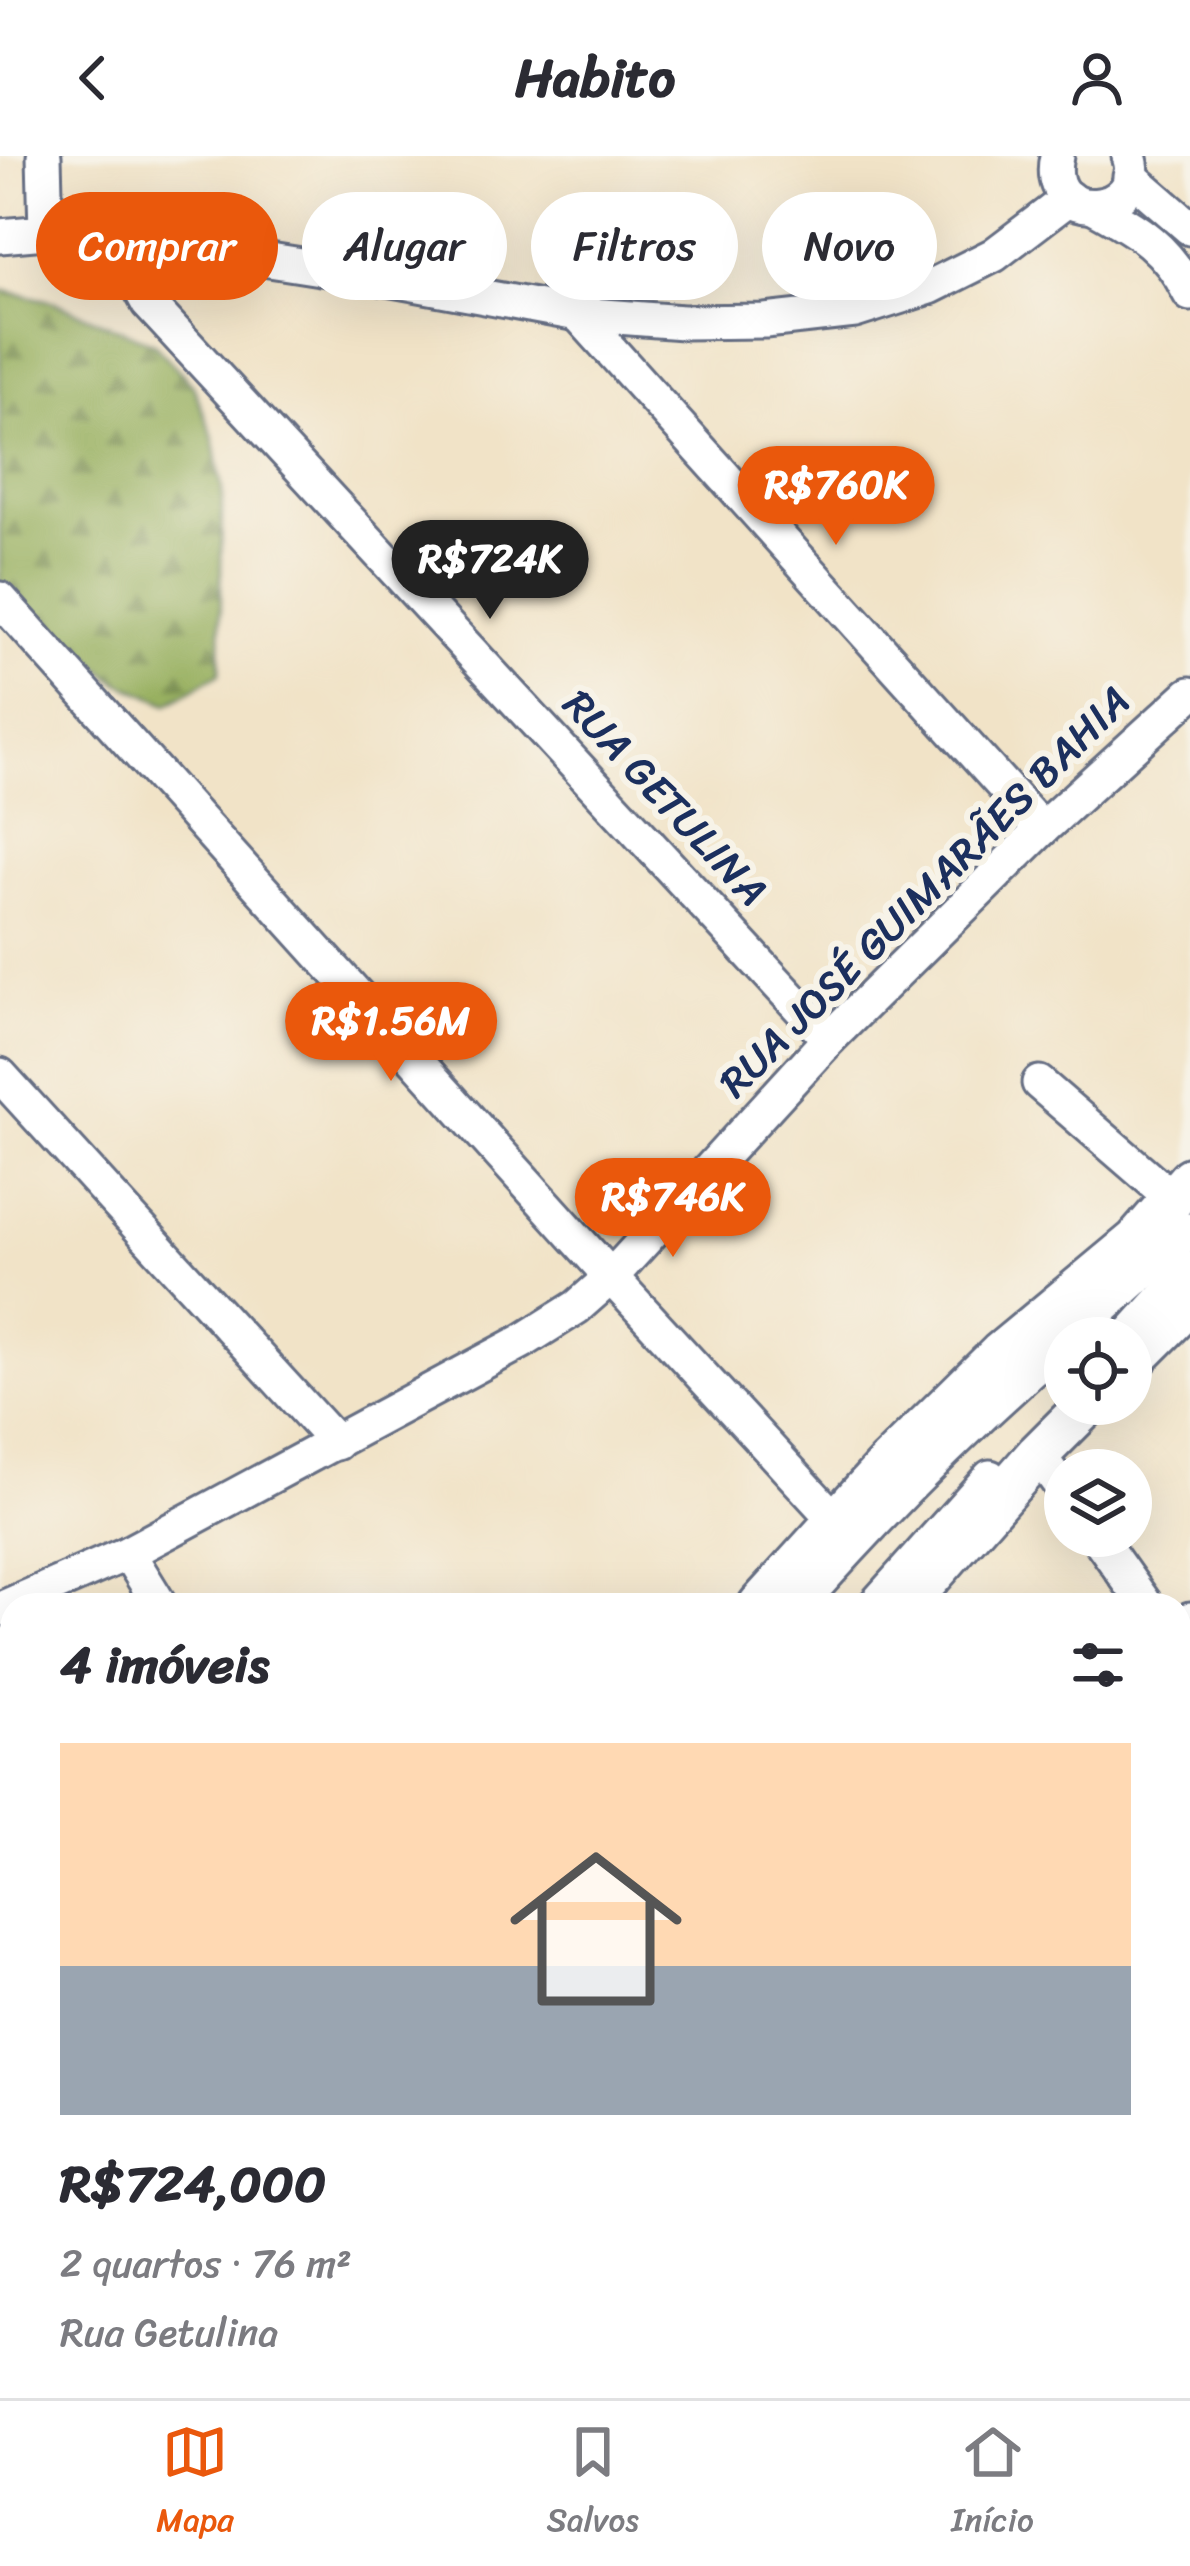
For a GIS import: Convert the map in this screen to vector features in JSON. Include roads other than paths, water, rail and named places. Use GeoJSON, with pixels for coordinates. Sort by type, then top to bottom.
{"type":"FeatureCollection","features":[{"type":"Feature","properties":{"kind":"main road"},"geometry":{"type":"LineString","coordinates":[[771,1593],[889,1463],[1000,1354],[1184,1202]]}},
{"type":"Feature","properties":{"kind":"main road"},"geometry":{"type":"LineString","coordinates":[[1152,1341],[1190,1303]]}},
{"type":"Feature","properties":{"kind":"main road"},"geometry":{"type":"LineString","coordinates":[[916,1593],[1067,1425]]}},
{"type":"Feature","properties":{"kind":"street"},"geometry":{"type":"LineString","coordinates":[[44,156],[45,192]]}},
{"type":"Feature","properties":{"kind":"street"},"geometry":{"type":"LineString","coordinates":[[1057,156],[1053,171],[1060,190],[1142,233],[1170,261],[1190,294]]}},
{"type":"Feature","properties":{"kind":"street"},"geometry":{"type":"LineString","coordinates":[[278,261],[578,314],[683,322],[855,311],[930,287],[1082,203],[1114,201],[1128,186],[1130,166]]}},
{"type":"Feature","properties":{"kind":"street"},"geometry":{"type":"LineString","coordinates":[[1130,166],[1190,228]]}},
{"type":"Feature","properties":{"kind":"street"},"geometry":{"type":"LineString","coordinates":[[0,236],[36,233]]}},
{"type":"Feature","properties":{"kind":"street","name":"RUA GETULINA"},"geometry":{"type":"LineString","coordinates":[[146,300],[829,1039]]}},
{"type":"Feature","properties":{"kind":"street"},"geometry":{"type":"LineString","coordinates":[[578,314],[1042,829]]}},
{"type":"Feature","properties":{"kind":"street"},"geometry":{"type":"LineString","coordinates":[[0,598],[836,1521]]}},
{"type":"Feature","properties":{"kind":"street","name":"RUA JOSÉ GUIMARÃES BAHIA"},"geometry":{"type":"LineString","coordinates":[[37,1593],[128,1553],[336,1443],[577,1307],[611,1277],[829,1039],[1042,829],[1190,694]]}},
{"type":"Feature","properties":{"kind":"street"},"geometry":{"type":"LineString","coordinates":[[0,1075],[336,1443]]}},
{"type":"Feature","properties":{"kind":"street"},"geometry":{"type":"LineString","coordinates":[[1039,1083],[1184,1202],[1086,1317]]}},
{"type":"Feature","properties":{"kind":"street"},"geometry":{"type":"LineString","coordinates":[[1147,1317],[1190,1268]]}},
{"type":"Feature","properties":{"kind":"street"},"geometry":{"type":"LineString","coordinates":[[810,1593],[902,1492],[1044,1359]]}},
{"type":"Feature","properties":{"kind":"street"},"geometry":{"type":"LineString","coordinates":[[886,1593],[1044,1420]]}},
{"type":"Feature","properties":{"kind":"street"},"geometry":{"type":"LineString","coordinates":[[1038,1454],[1044,1462]]}},
{"type":"Feature","properties":{"kind":"street"},"geometry":{"type":"LineString","coordinates":[[128,1553],[153,1593]]}},
{"type":"Feature","properties":{"kind":"street"},"geometry":{"type":"LineString","coordinates":[[1112,1557],[1137,1593]]}}]}
